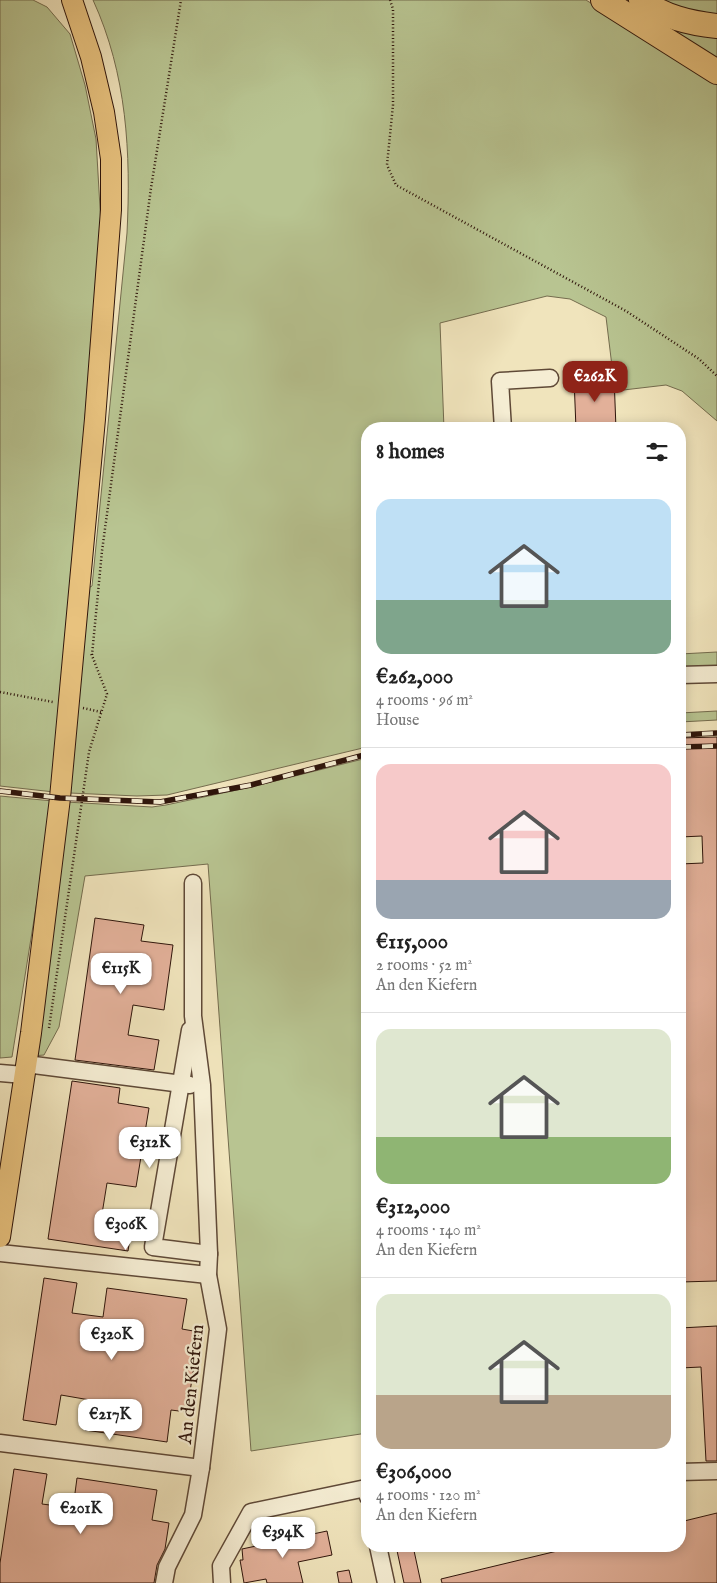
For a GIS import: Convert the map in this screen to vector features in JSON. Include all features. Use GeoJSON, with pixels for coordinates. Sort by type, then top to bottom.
{"type":"FeatureCollection","features":[{"type":"Feature","properties":{"kind":"highway"},"geometry":{"type":"LineString","coordinates":[[603,0],[717,72]]}},
{"type":"Feature","properties":{"kind":"highway"},"geometry":{"type":"LineString","coordinates":[[641,0],[656,10],[677,19],[717,26]]}},
{"type":"Feature","properties":{"kind":"main road"},"geometry":{"type":"LineString","coordinates":[[0,1237],[34,1012],[60,798],[67,705],[95,419],[111,210],[111,159],[104,112],[93,66],[72,0]]}},
{"type":"Feature","properties":{"kind":"street"},"geometry":{"type":"LineString","coordinates":[[503,422],[500,381],[550,378]]}},
{"type":"Feature","properties":{"kind":"street"},"geometry":{"type":"LineString","coordinates":[[686,675],[717,674]]}},
{"type":"Feature","properties":{"kind":"street","name":"An den Kiefern"},"geometry":{"type":"LineString","coordinates":[[164,1583],[167,1568],[193,1515],[201,1468],[218,1329],[208,1275],[209,1254],[202,1085],[193,1016],[193,883]]}},
{"type":"Feature","properties":{"kind":"street","name":"An den Kiefern"},"geometry":{"type":"LineString","coordinates":[[193,1016],[153,1247],[209,1254]]}},
{"type":"Feature","properties":{"kind":"street"},"geometry":{"type":"LineString","coordinates":[[0,1073],[25,1069],[202,1085]]}},
{"type":"Feature","properties":{"kind":"street"},"geometry":{"type":"LineString","coordinates":[[0,1254],[208,1275]]}},
{"type":"Feature","properties":{"kind":"street","name":"An den Kiefern"},"geometry":{"type":"LineString","coordinates":[[7,1444],[201,1468]]}},
{"type":"Feature","properties":{"kind":"street"},"geometry":{"type":"LineString","coordinates":[[686,1472],[717,1470]]}},
{"type":"Feature","properties":{"kind":"street"},"geometry":{"type":"LineString","coordinates":[[222,1583],[221,1566],[251,1512],[361,1489]]}},
{"type":"Feature","properties":{"kind":"street"},"geometry":{"type":"LineString","coordinates":[[379,1552],[386,1583]]}},
{"type":"Feature","properties":{"kind":"path"},"geometry":{"type":"LineString","coordinates":[[31,1033],[50,1027],[89,752],[107,694],[92,656],[102,551],[151,188],[181,0]]}},
{"type":"Feature","properties":{"kind":"path"},"geometry":{"type":"LineString","coordinates":[[390,0],[393,9],[393,105],[387,165],[396,185],[626,310],[699,359],[717,376]]}},
{"type":"Feature","properties":{"kind":"path"},"geometry":{"type":"LineString","coordinates":[[0,692],[101,712]]}},
{"type":"Feature","properties":{"kind":"green space"},"geometry":{"type":"Polygon","coordinates":[[[0,0],[33,0],[47,7],[70,34],[85,85],[96,139],[101,225],[54,792],[0,786],[0,0]]]}},
{"type":"Feature","properties":{"kind":"green space"},"geometry":{"type":"Polygon","coordinates":[[[93,0],[586,0],[717,84],[717,421],[682,391],[666,385],[615,391],[606,317],[570,299],[547,296],[440,323],[444,422],[361,422],[361,748],[167,795],[137,796],[70,793],[86,589],[92,586],[127,233],[128,173],[124,114],[120,85],[104,28],[93,0]]]}},
{"type":"Feature","properties":{"kind":"green space"},"geometry":{"type":"Polygon","coordinates":[[[617,0],[630,0],[717,33],[717,62],[617,0]]]}},
{"type":"Feature","properties":{"kind":"green space"},"geometry":{"type":"Polygon","coordinates":[[[654,0],[717,0],[717,19],[654,0]]]}},
{"type":"Feature","properties":{"kind":"green space"},"geometry":{"type":"Polygon","coordinates":[[[717,652],[717,666],[686,667],[686,654],[717,652]]]}},
{"type":"Feature","properties":{"kind":"green space"},"geometry":{"type":"Polygon","coordinates":[[[717,711],[717,720],[686,722],[686,713],[717,711]]]}},
{"type":"Feature","properties":{"kind":"green space"},"geometry":{"type":"Polygon","coordinates":[[[361,760],[361,1434],[251,1451],[208,864],[85,876],[59,1027],[44,1055],[32,1056],[66,802],[152,807],[251,787],[361,760]]]}},
{"type":"Feature","properties":{"kind":"green space"},"geometry":{"type":"Polygon","coordinates":[[[0,796],[53,801],[12,1057],[0,1058],[0,796]]]}},
{"type":"Feature","properties":{"kind":"building"},"geometry":{"type":"Polygon","coordinates":[[[614,376],[616,422],[576,422],[574,378],[614,376]]]}},
{"type":"Feature","properties":{"kind":"building"},"geometry":{"type":"Polygon","coordinates":[[[717,737],[717,1281],[686,1282],[686,864],[703,863],[702,836],[686,837],[686,738],[717,737]]]}},
{"type":"Feature","properties":{"kind":"building"},"geometry":{"type":"Polygon","coordinates":[[[95,918],[144,925],[141,941],[173,945],[164,1010],[133,1005],[128,1035],[159,1040],[154,1070],[75,1060],[95,918]]]}},
{"type":"Feature","properties":{"kind":"building"},"geometry":{"type":"Polygon","coordinates":[[[72,1081],[120,1088],[118,1103],[149,1108],[136,1187],[107,1183],[102,1214],[133,1218],[128,1251],[48,1239],[72,1081]]]}},
{"type":"Feature","properties":{"kind":"building"},"geometry":{"type":"Polygon","coordinates":[[[44,1278],[77,1283],[72,1313],[103,1317],[107,1288],[187,1299],[182,1329],[199,1332],[187,1412],[171,1410],[167,1442],[85,1430],[90,1400],[61,1395],[56,1425],[23,1420],[44,1278]]]}},
{"type":"Feature","properties":{"kind":"building"},"geometry":{"type":"Polygon","coordinates":[[[717,1326],[717,1461],[706,1461],[701,1367],[686,1368],[686,1328],[717,1326]]]}},
{"type":"Feature","properties":{"kind":"building"},"geometry":{"type":"Polygon","coordinates":[[[14,1469],[47,1474],[42,1504],[73,1508],[77,1478],[157,1490],[152,1520],[169,1523],[165,1549],[157,1565],[154,1583],[0,1583],[0,1563],[14,1469]]]}},
{"type":"Feature","properties":{"kind":"building"},"geometry":{"type":"Polygon","coordinates":[[[717,1513],[717,1583],[442,1583],[441,1579],[553,1552],[686,1552],[686,1521],[717,1513]]]}},
{"type":"Feature","properties":{"kind":"building"},"geometry":{"type":"Polygon","coordinates":[[[327,1531],[332,1555],[298,1562],[303,1583],[267,1583],[266,1579],[244,1583],[240,1560],[243,1560],[242,1549],[327,1531]]]}},
{"type":"Feature","properties":{"kind":"building"},"geometry":{"type":"Polygon","coordinates":[[[397,1552],[414,1552],[421,1583],[404,1583],[397,1552]]]}},
{"type":"Feature","properties":{"kind":"building"},"geometry":{"type":"Polygon","coordinates":[[[349,1570],[352,1583],[339,1583],[337,1572],[349,1570]]]}},
{"type":"Feature","properties":{"kind":"railway"},"geometry":{"type":"LineString","coordinates":[[686,735],[717,733]]}},
{"type":"Feature","properties":{"kind":"railway"},"geometry":{"type":"LineString","coordinates":[[686,747],[717,746]]}},
{"type":"Feature","properties":{"kind":"railway"},"geometry":{"type":"LineString","coordinates":[[0,791],[60,798],[160,802],[251,785],[361,756]]}}]}
